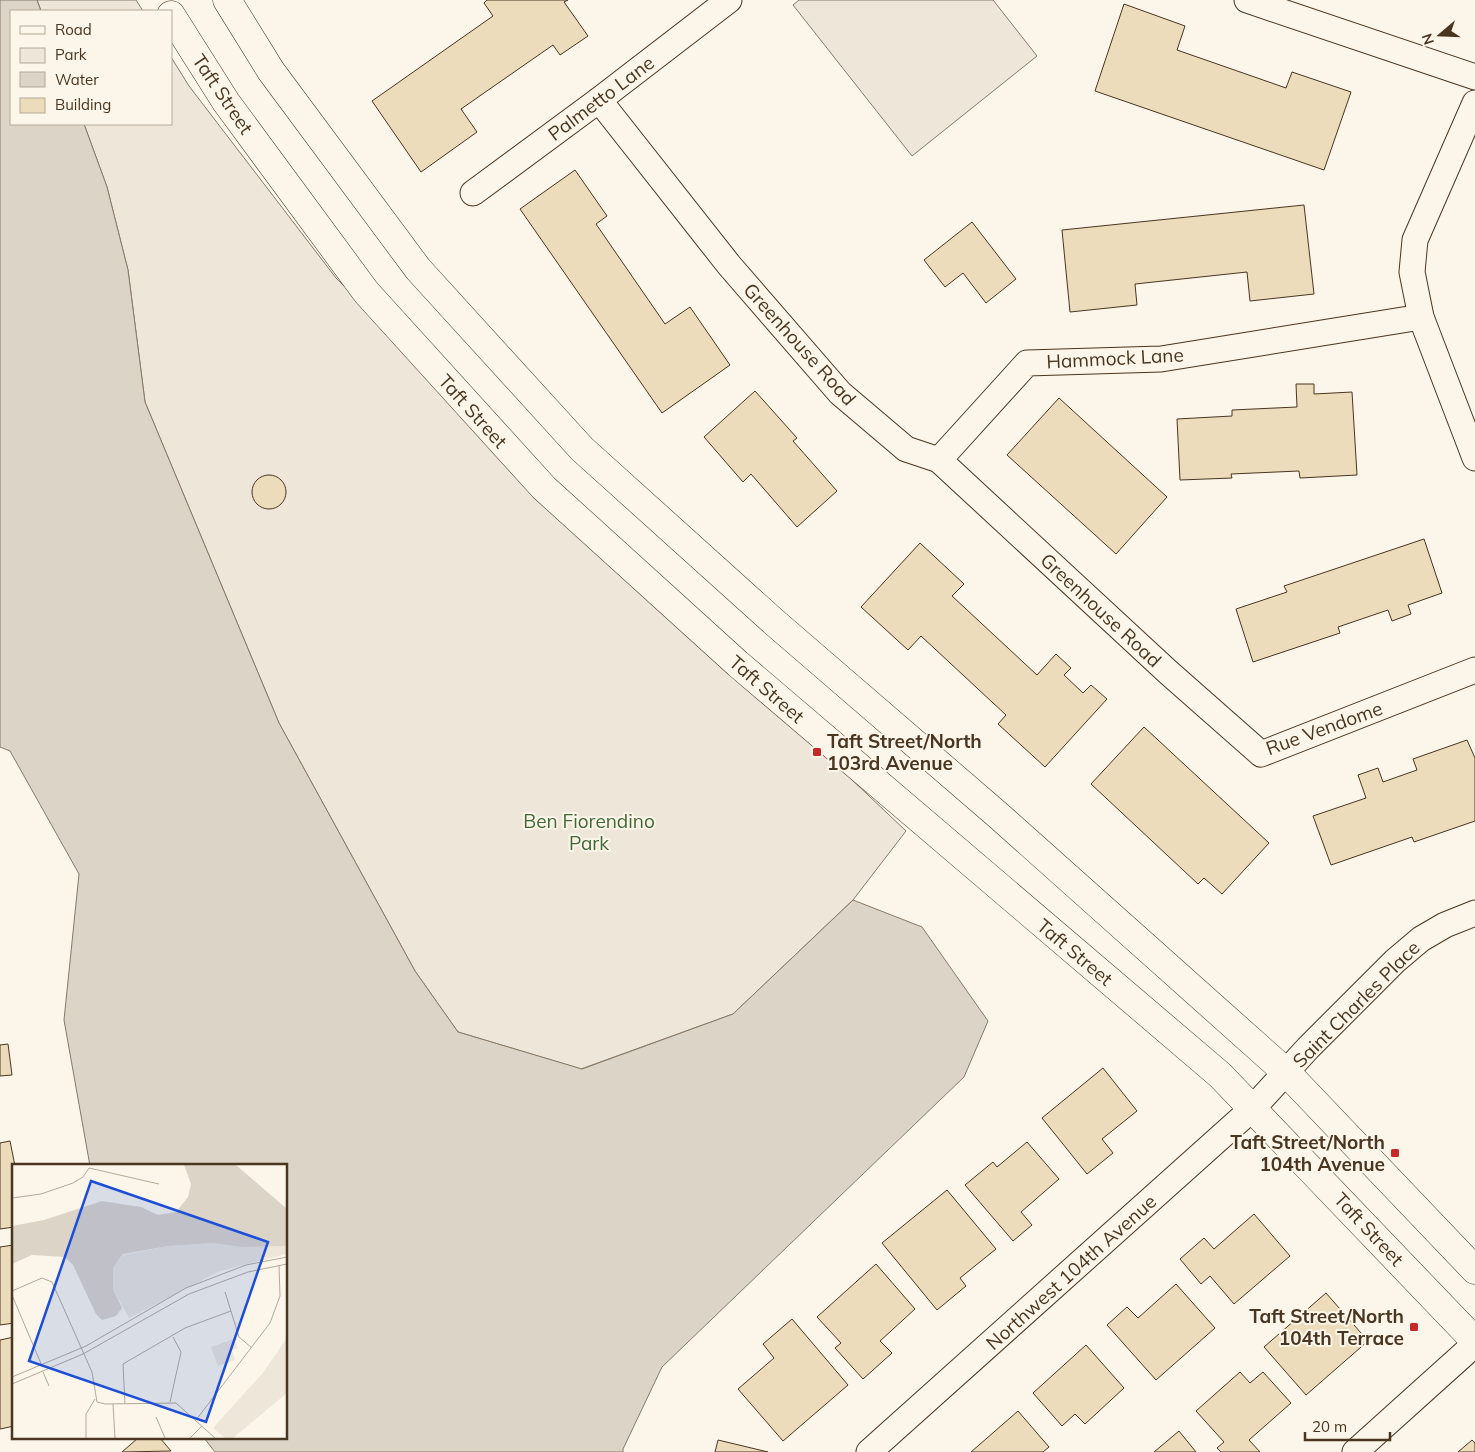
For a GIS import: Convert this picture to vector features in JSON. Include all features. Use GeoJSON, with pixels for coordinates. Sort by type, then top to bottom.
{"type":"FeatureCollection","features":[{"type":"Feature","properties":{"kind":"street","name":"Taft Street"},"geometry":{"type":"LineString","coordinates":[[227,0],[271,71],[418,269],[582,449],[774,622],[1000,816],[1270,1090],[1475,1270]]}},
{"type":"Feature","properties":{"kind":"street","name":"Palmetto Lane"},"geometry":{"type":"LineString","coordinates":[[472,194],[729,0]]}},
{"type":"Feature","properties":{"kind":"street"},"geometry":{"type":"LineString","coordinates":[[1248,0],[1475,77]]}},
{"type":"Feature","properties":{"kind":"street","name":"Taft Street"},"geometry":{"type":"LineString","coordinates":[[172,17],[226,102],[366,292],[544,488],[738,664],[1220,1075],[1270,1090],[1475,1343]]}},
{"type":"Feature","properties":{"kind":"street","name":"Greenhouse Road"},"geometry":{"type":"LineString","coordinates":[[599,100],[729,266],[840,393],[906,449],[939,460],[1168,672]]}},
{"type":"Feature","properties":{"kind":"street"},"geometry":{"type":"LineString","coordinates":[[1475,103],[1415,240],[1412,272],[1421,317],[1475,458]]}},
{"type":"Feature","properties":{"kind":"street","name":"Hammock Lane"},"geometry":{"type":"LineString","coordinates":[[939,460],[1027,363],[1161,359],[1421,317]]}},
{"type":"Feature","properties":{"kind":"street","name":"Rue Vendome"},"geometry":{"type":"LineString","coordinates":[[1168,672],[1261,754],[1475,670]]}},
{"type":"Feature","properties":{"kind":"street","name":"Saint Charles Place"},"geometry":{"type":"LineString","coordinates":[[1270,1090],[1308,1048],[1395,960],[1429,934],[1445,925],[1475,913]]}},
{"type":"Feature","properties":{"kind":"street","name":"Northwest 104th Avenue"},"geometry":{"type":"LineString","coordinates":[[869,1452],[1270,1090]]}},
{"type":"Feature","properties":{"kind":"street"},"geometry":{"type":"LineString","coordinates":[[1355,1452],[1475,1343]]}},
{"type":"Feature","properties":{"kind":"green space"},"geometry":{"type":"Polygon","coordinates":[[[37,0],[136,0],[142,10],[41,10],[37,0]]]}},
{"type":"Feature","properties":{"kind":"green space"},"geometry":{"type":"Polygon","coordinates":[[[799,0],[993,0],[1037,56],[912,156],[793,5],[799,0]]]}},
{"type":"Feature","properties":{"kind":"green space","name":"Ben Fiorendino Park"},"geometry":{"type":"Polygon","coordinates":[[[172,59],[189,86],[336,278],[544,488],[906,831],[853,900],[733,1014],[581,1069],[458,1032],[415,971],[279,723],[145,402],[128,270],[107,187],[84,125],[172,125],[172,59]]]}},
{"type":"Feature","properties":{"kind":"water"},"geometry":{"type":"Polygon","coordinates":[[[0,0],[37,0],[41,10],[10,10],[10,125],[84,125],[107,187],[128,270],[145,402],[279,723],[415,971],[458,1032],[582,1069],[733,1014],[853,900],[922,927],[988,1021],[964,1077],[662,1367],[623,1452],[215,1452],[206,1440],[288,1440],[288,1164],[90,1164],[64,1020],[79,874],[10,751],[0,747],[0,0]]]}},
{"type":"Feature","properties":{"kind":"building"},"geometry":{"type":"Polygon","coordinates":[[[487,0],[568,0],[564,2],[588,36],[560,55],[553,45],[461,109],[477,132],[421,172],[372,101],[493,16],[484,3],[487,0]]]}},
{"type":"Feature","properties":{"kind":"building"},"geometry":{"type":"Polygon","coordinates":[[[1124,4],[1185,26],[1177,50],[1286,88],[1292,72],[1351,92],[1324,170],[1095,91],[1124,4]]]}},
{"type":"Feature","properties":{"kind":"building"},"geometry":{"type":"Polygon","coordinates":[[[575,170],[607,216],[596,224],[665,324],[690,307],[730,365],[662,413],[520,209],[575,170]]]}},
{"type":"Feature","properties":{"kind":"building"},"geometry":{"type":"Polygon","coordinates":[[[1304,205],[1314,294],[1250,301],[1247,272],[1135,284],[1137,305],[1070,312],[1062,230],[1304,205]]]}},
{"type":"Feature","properties":{"kind":"building"},"geometry":{"type":"Polygon","coordinates":[[[972,222],[1016,279],[986,303],[963,273],[945,287],[924,260],[972,222]]]}},
{"type":"Feature","properties":{"kind":"building"},"geometry":{"type":"Polygon","coordinates":[[[1296,384],[1314,384],[1314,394],[1352,392],[1357,475],[1300,478],[1299,471],[1231,474],[1232,478],[1180,480],[1177,419],[1232,416],[1232,410],[1297,407],[1296,384]]]}},
{"type":"Feature","properties":{"kind":"building"},"geometry":{"type":"Polygon","coordinates":[[[755,391],[797,438],[793,441],[837,491],[797,527],[751,474],[743,482],[704,437],[755,391]]]}},
{"type":"Feature","properties":{"kind":"building"},"geometry":{"type":"Polygon","coordinates":[[[1059,398],[1167,497],[1116,554],[1007,455],[1059,398]]]}},
{"type":"Feature","properties":{"kind":"building"},"geometry":{"type":"Polygon","coordinates":[[[269,475],[281,480],[286,492],[281,504],[269,509],[257,504],[252,492],[257,480],[269,475]]]}},
{"type":"Feature","properties":{"kind":"building"},"geometry":{"type":"Polygon","coordinates":[[[1424,539],[1442,593],[1408,605],[1411,614],[1392,621],[1388,610],[1338,627],[1340,633],[1253,662],[1236,609],[1287,592],[1284,586],[1424,539]]]}},
{"type":"Feature","properties":{"kind":"building"},"geometry":{"type":"Polygon","coordinates":[[[920,543],[964,584],[952,596],[1037,675],[1056,654],[1071,668],[1064,675],[1083,693],[1091,685],[1107,699],[1045,767],[998,724],[1006,715],[921,636],[908,650],[861,607],[920,543]]]}},
{"type":"Feature","properties":{"kind":"building"},"geometry":{"type":"Polygon","coordinates":[[[1144,727],[1269,843],[1222,894],[1204,878],[1198,884],[1091,784],[1144,727]]]}},
{"type":"Feature","properties":{"kind":"building"},"geometry":{"type":"Polygon","coordinates":[[[1467,740],[1475,758],[1475,821],[1414,842],[1412,837],[1331,865],[1313,816],[1366,798],[1358,775],[1378,768],[1383,782],[1417,770],[1413,759],[1467,740]]]}},
{"type":"Feature","properties":{"kind":"building"},"geometry":{"type":"Polygon","coordinates":[[[8,1044],[12,1075],[0,1076],[0,1045],[8,1044]]]}},
{"type":"Feature","properties":{"kind":"building"},"geometry":{"type":"Polygon","coordinates":[[[1103,1068],[1137,1111],[1102,1139],[1113,1153],[1087,1174],[1042,1118],[1103,1068]]]}},
{"type":"Feature","properties":{"kind":"building"},"geometry":{"type":"Polygon","coordinates":[[[10,1141],[15,1164],[12,1164],[12,1227],[0,1229],[0,1143],[10,1141]]]}},
{"type":"Feature","properties":{"kind":"building"},"geometry":{"type":"Polygon","coordinates":[[[1027,1142],[1059,1179],[1021,1212],[1032,1225],[1013,1241],[965,1185],[993,1162],[997,1167],[1027,1142]]]}},
{"type":"Feature","properties":{"kind":"building"},"geometry":{"type":"Polygon","coordinates":[[[947,1190],[996,1249],[960,1278],[966,1286],[937,1310],[882,1243],[947,1190]]]}},
{"type":"Feature","properties":{"kind":"building"},"geometry":{"type":"Polygon","coordinates":[[[1254,1214],[1290,1256],[1234,1304],[1210,1276],[1201,1284],[1180,1259],[1204,1238],[1214,1249],[1254,1214]]]}},
{"type":"Feature","properties":{"kind":"building"},"geometry":{"type":"Polygon","coordinates":[[[12,1245],[12,1323],[0,1325],[0,1247],[12,1245]]]}},
{"type":"Feature","properties":{"kind":"building"},"geometry":{"type":"Polygon","coordinates":[[[876,1264],[915,1309],[880,1341],[892,1353],[863,1379],[835,1348],[841,1343],[817,1317],[876,1264]]]}},
{"type":"Feature","properties":{"kind":"building"},"geometry":{"type":"Polygon","coordinates":[[[1176,1284],[1215,1328],[1156,1380],[1107,1325],[1127,1307],[1138,1318],[1176,1284]]]}},
{"type":"Feature","properties":{"kind":"building"},"geometry":{"type":"Polygon","coordinates":[[[1326,1293],[1368,1341],[1306,1395],[1264,1347],[1326,1293]]]}},
{"type":"Feature","properties":{"kind":"building"},"geometry":{"type":"Polygon","coordinates":[[[792,1319],[848,1385],[783,1441],[738,1389],[774,1358],[763,1344],[792,1319]]]}},
{"type":"Feature","properties":{"kind":"building"},"geometry":{"type":"Polygon","coordinates":[[[12,1337],[12,1426],[0,1429],[0,1340],[12,1337]]]}},
{"type":"Feature","properties":{"kind":"building"},"geometry":{"type":"Polygon","coordinates":[[[1086,1345],[1124,1388],[1085,1424],[1075,1414],[1062,1426],[1033,1393],[1086,1345]]]}},
{"type":"Feature","properties":{"kind":"building"},"geometry":{"type":"Polygon","coordinates":[[[1240,1372],[1250,1383],[1263,1372],[1291,1403],[1249,1440],[1260,1452],[1221,1452],[1217,1448],[1224,1442],[1196,1411],[1240,1372]]]}},
{"type":"Feature","properties":{"kind":"building"},"geometry":{"type":"Polygon","coordinates":[[[1018,1411],[1049,1447],[1043,1452],[971,1452],[1018,1411]]]}},
{"type":"Feature","properties":{"kind":"building"},"geometry":{"type":"Polygon","coordinates":[[[1179,1431],[1196,1452],[1154,1452],[1179,1431]]]}},
{"type":"Feature","properties":{"kind":"building"},"geometry":{"type":"Polygon","coordinates":[[[136,1440],[162,1440],[171,1451],[122,1452],[136,1440]]]}},
{"type":"Feature","properties":{"kind":"building"},"geometry":{"type":"Polygon","coordinates":[[[718,1440],[768,1452],[715,1452],[718,1440]]]}},
{"type":"Feature","properties":{"kind":"building"},"geometry":{"type":"Polygon","coordinates":[[[1472,1440],[1475,1443],[1475,1452],[1458,1452],[1472,1440]]]}},
{"type":"Feature","properties":{"kind":"place","name":"Taft Street/North 103rd Avenue"},"geometry":{"type":"Point","coordinates":[817,752]}},
{"type":"Feature","properties":{"kind":"place","name":"Taft Street/North 104th Avenue"},"geometry":{"type":"Point","coordinates":[1395,1153]}},
{"type":"Feature","properties":{"kind":"place","name":"Taft Street/North 104th Terrace"},"geometry":{"type":"Point","coordinates":[1414,1327]}}]}
